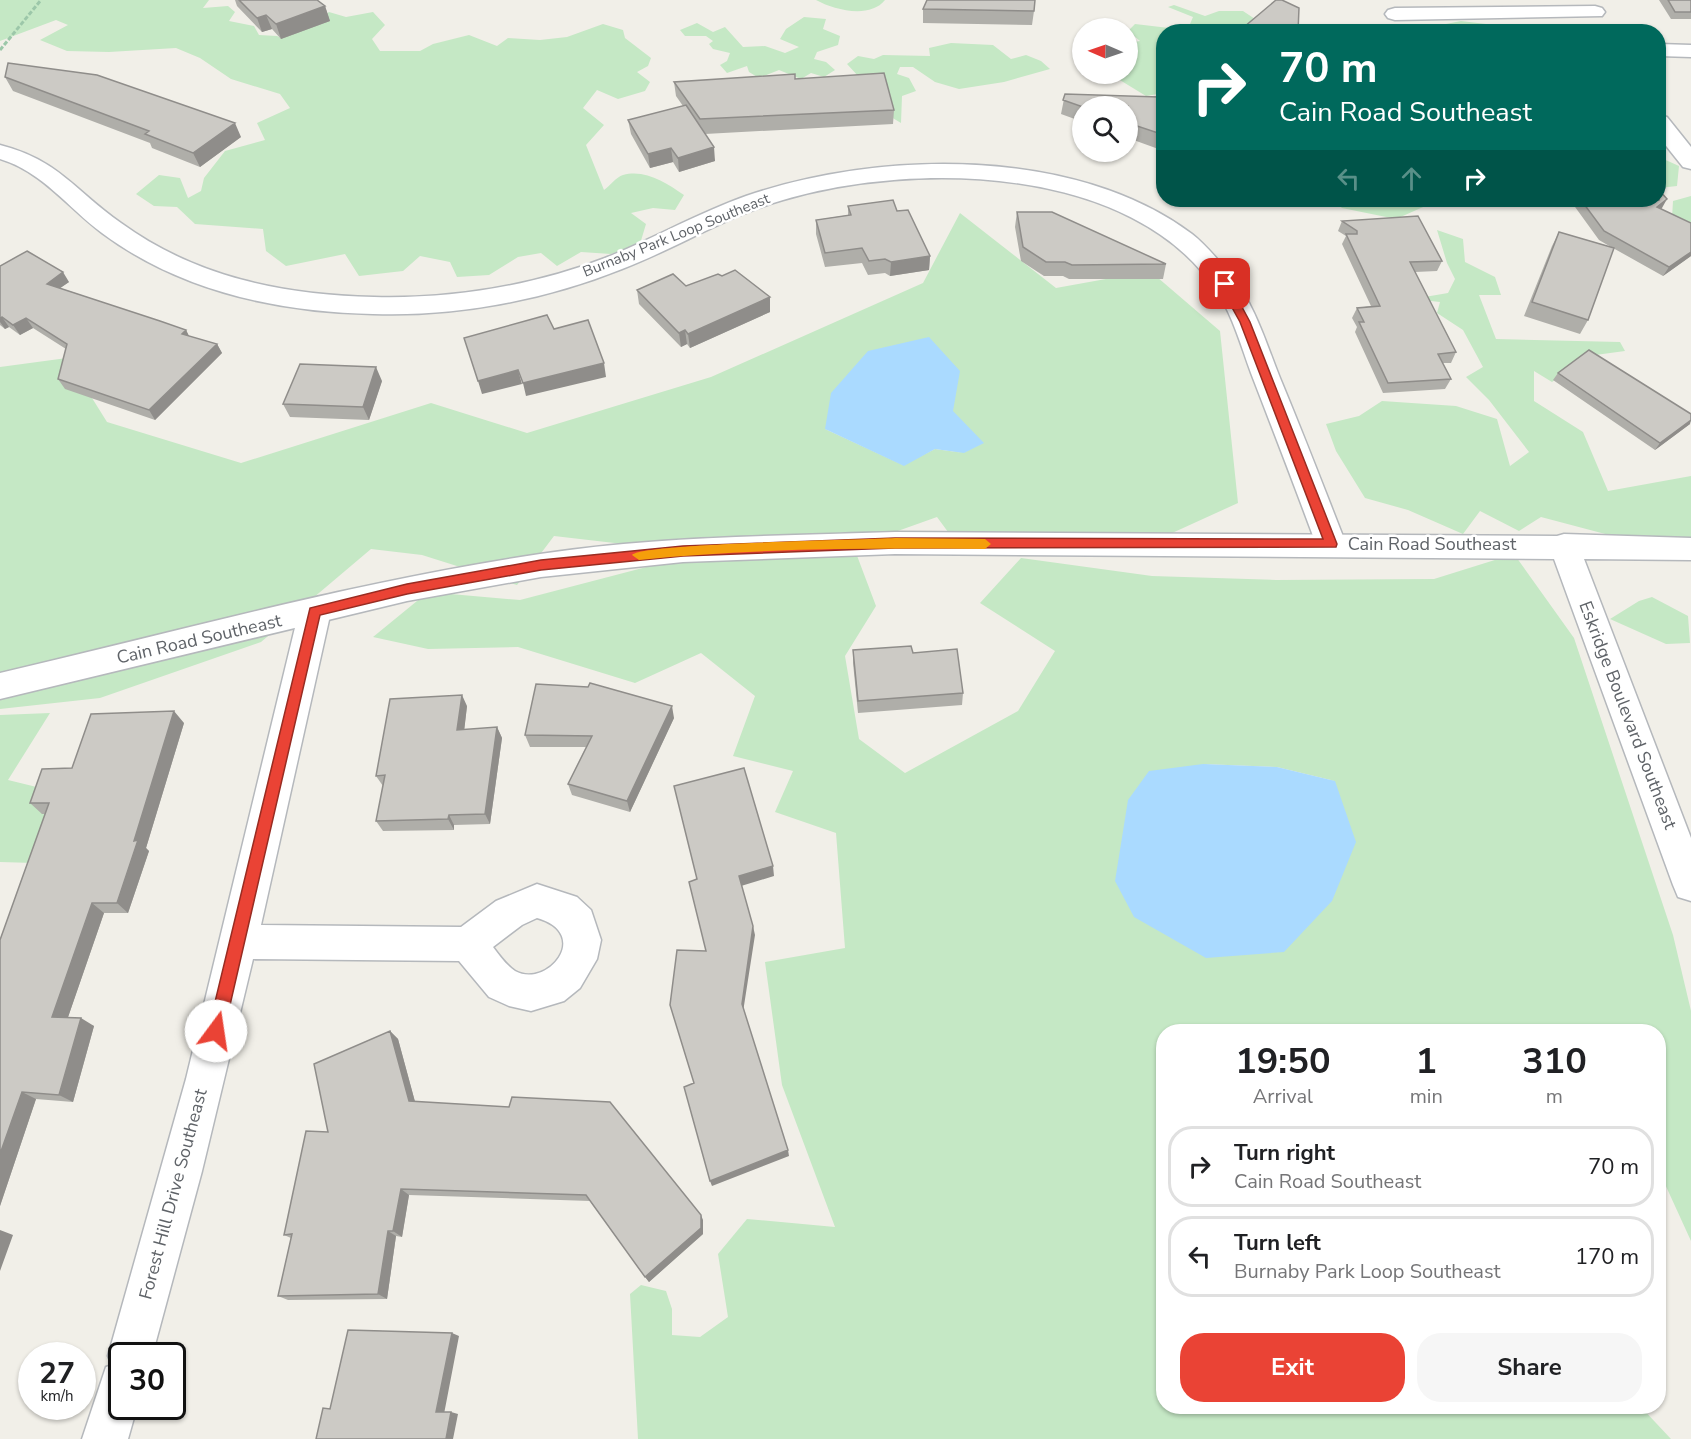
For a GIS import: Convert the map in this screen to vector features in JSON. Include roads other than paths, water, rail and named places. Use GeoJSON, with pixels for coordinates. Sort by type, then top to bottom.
{"type":"FeatureCollection","features":[{"type":"Feature","properties":{"kind":"street"},"geometry":{"type":"LineString","coordinates":[[1395,14],[1591,6],[1601,24]]}},
{"type":"Feature","properties":{"kind":"street"},"geometry":{"type":"LineString","coordinates":[[1666,50],[1691,51]]}},
{"type":"Feature","properties":{"kind":"street"},"geometry":{"type":"LineString","coordinates":[[1666,131],[1691,162]]}},
{"type":"Feature","properties":{"kind":"street","name":"Burnaby Park Loop Southeast"},"geometry":{"type":"LineString","coordinates":[[0,152],[30,161],[52,174],[110,228],[151,256],[184,272],[226,286],[276,298],[380,306],[436,304],[486,298],[540,286],[593,271],[735,208],[777,193],[856,177],[921,172],[978,174],[1032,179],[1084,191],[1124,204],[1162,224],[1198,251],[1225,284],[1245,322],[1331,544]]}},
{"type":"Feature","properties":{"kind":"street","name":"Cain Road Southeast"},"geometry":{"type":"LineString","coordinates":[[0,687],[407,589],[541,565],[683,551],[895,543],[1331,544],[1691,549]]}},
{"type":"Feature","properties":{"kind":"street","name":"Eskridge Boulevard Southeast"},"geometry":{"type":"LineString","coordinates":[[1564,546],[1691,885]]}},
{"type":"Feature","properties":{"kind":"street","name":"Forest Hill Drive Southeast"},"geometry":{"type":"LineString","coordinates":[[134,1342],[238,942],[315,611]]}},
{"type":"Feature","properties":{"kind":"street"},"geometry":{"type":"LineString","coordinates":[[238,942],[468,944]]}},
{"type":"Feature","properties":{"kind":"street"},"geometry":{"type":"LineString","coordinates":[[105,1439],[111,1420]]}},
{"type":"Feature","properties":{"kind":"water"},"geometry":{"type":"Polygon","coordinates":[[[929,337],[960,371],[953,411],[984,443],[964,453],[935,449],[904,466],[825,429],[831,393],[868,351],[929,337]]]}},
{"type":"Feature","properties":{"kind":"water"},"geometry":{"type":"Polygon","coordinates":[[[1203,764],[1277,767],[1335,781],[1356,842],[1332,901],[1284,952],[1206,958],[1134,917],[1115,881],[1128,800],[1149,771],[1203,764]]]}}]}
